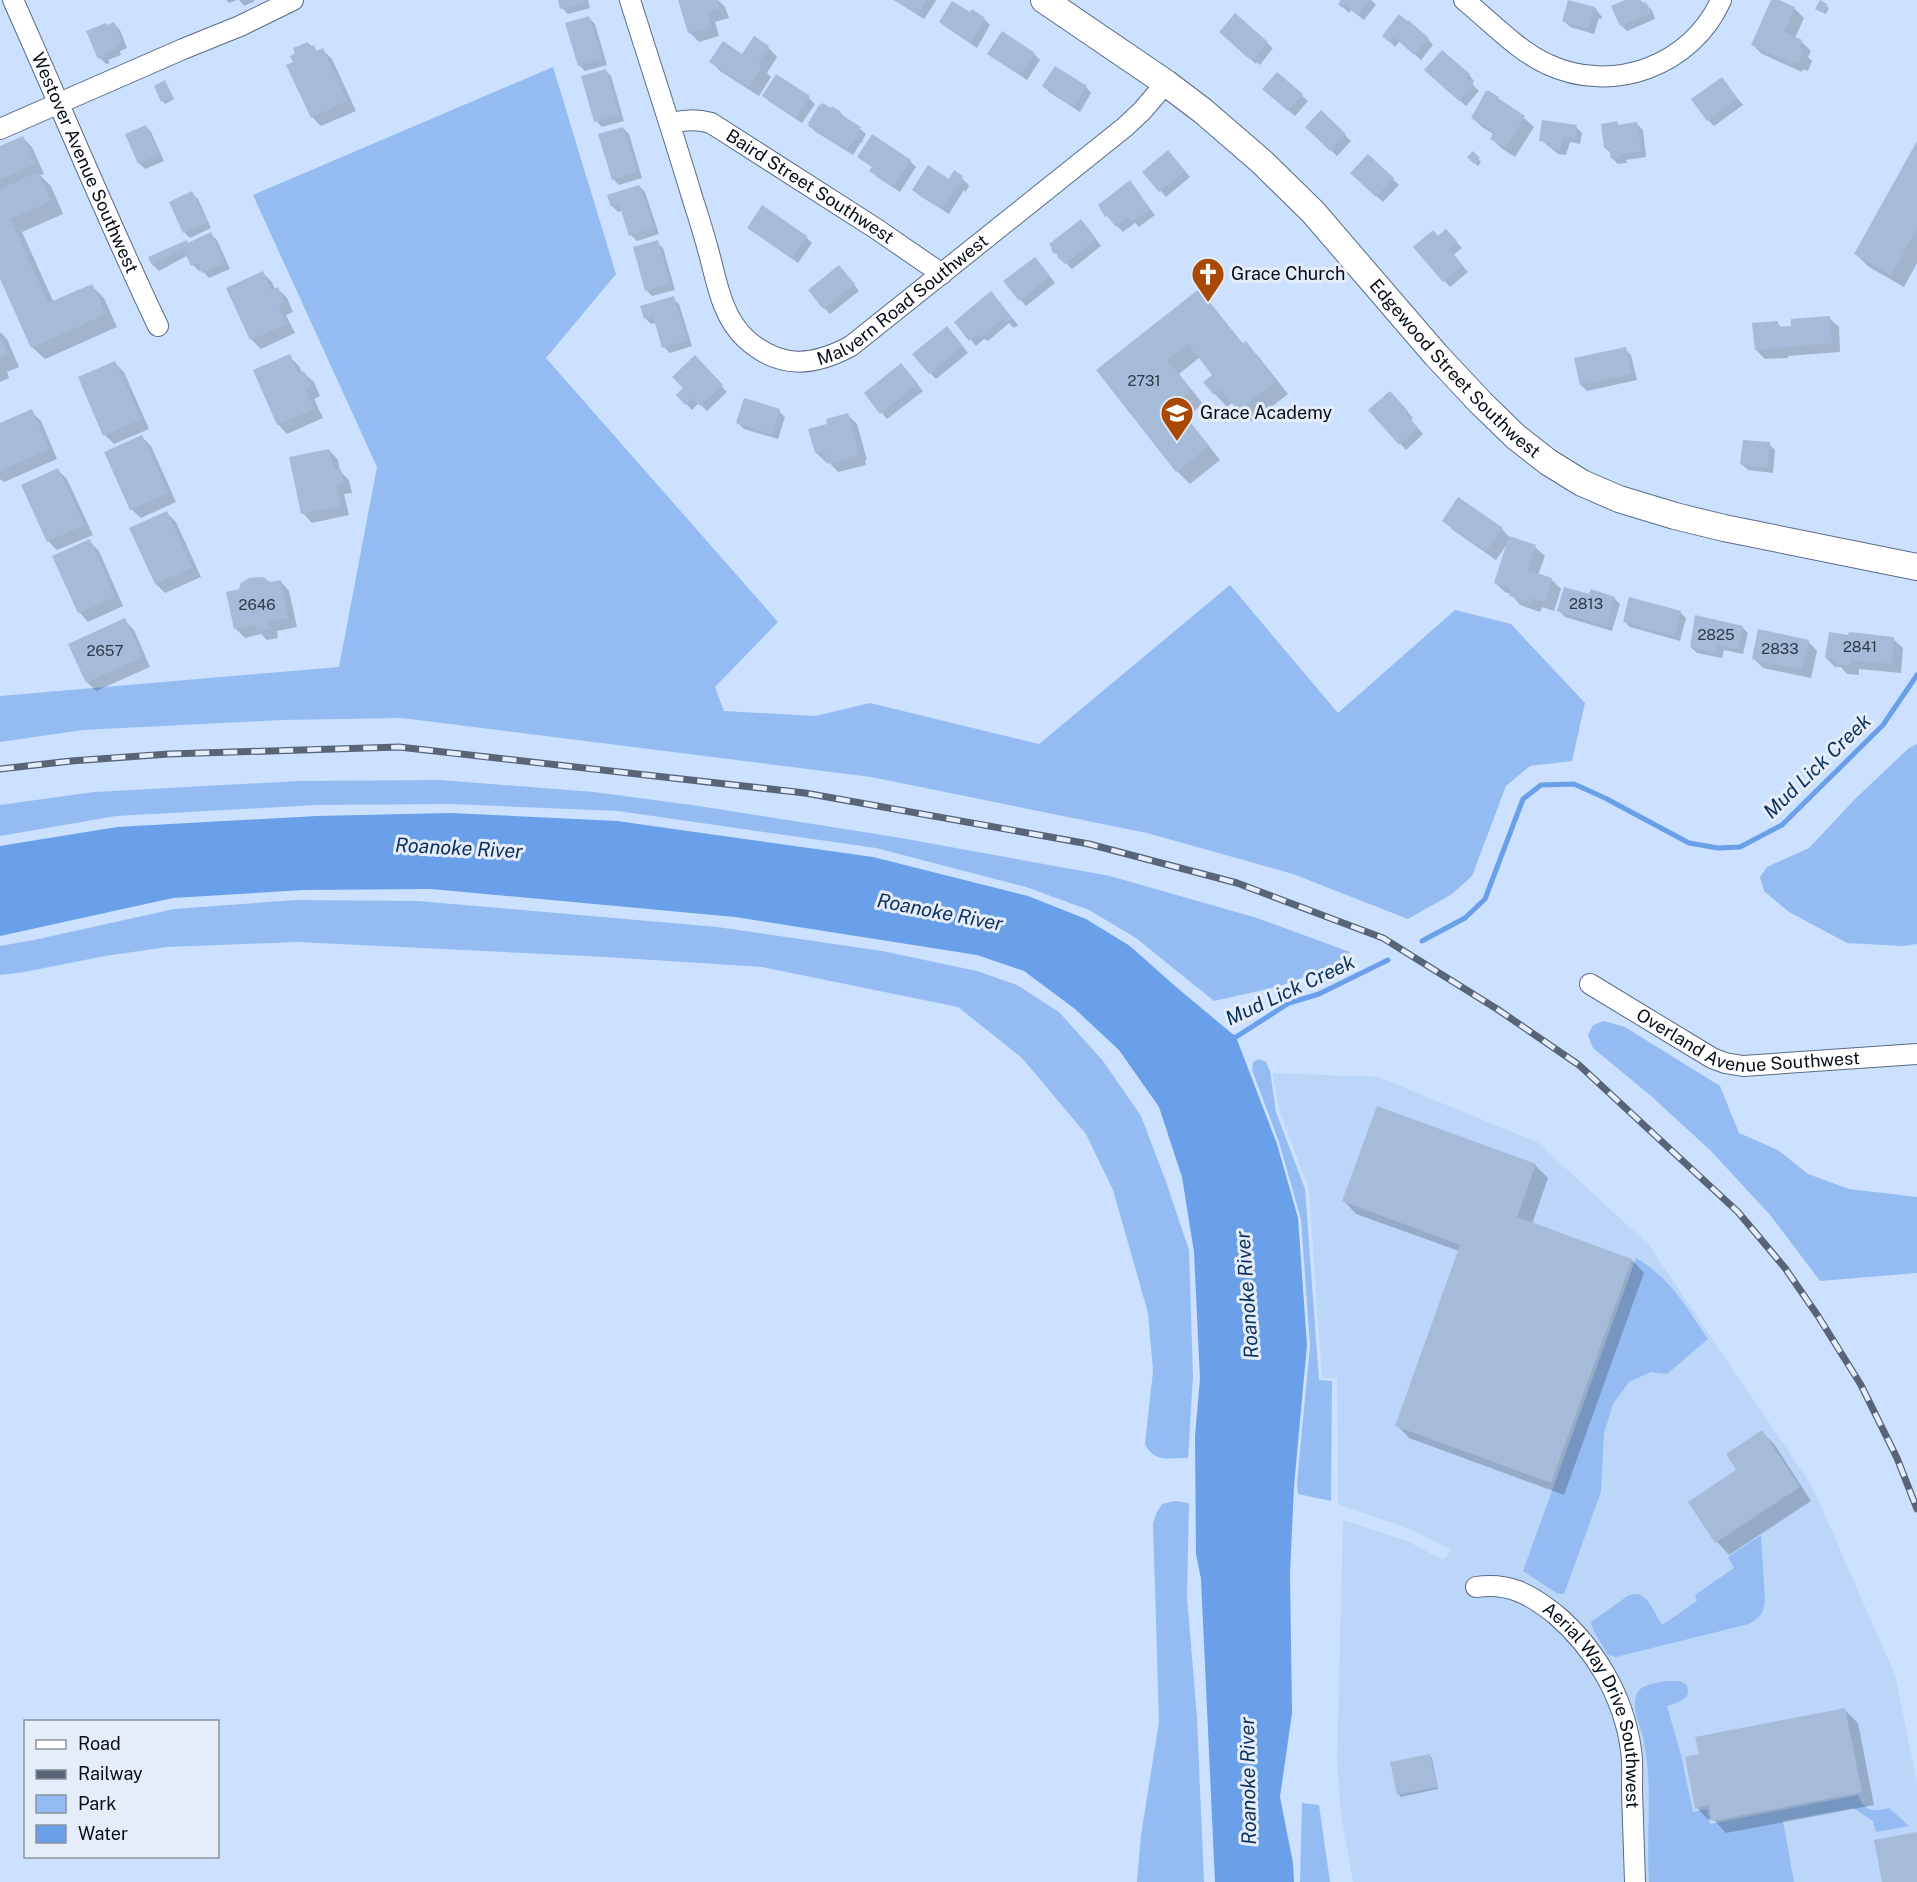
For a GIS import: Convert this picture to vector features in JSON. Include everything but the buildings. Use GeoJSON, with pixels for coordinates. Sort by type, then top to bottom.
{"type":"FeatureCollection","features":[{"type":"Feature","properties":{"kind":"street","name":"Westover Avenue Southwest"},"geometry":{"type":"LineString","coordinates":[[13,0],[115,236],[158,326]]}},
{"type":"Feature","properties":{"kind":"street"},"geometry":{"type":"LineString","coordinates":[[0,129],[240,26],[293,0]]}},
{"type":"Feature","properties":{"kind":"street","name":"Malvern Road Southwest"},"geometry":{"type":"LineString","coordinates":[[630,0],[670,123],[723,305],[732,322],[745,338],[760,351],[778,360],[814,361],[833,356],[851,346],[1125,127],[1166,83]]}},
{"type":"Feature","properties":{"kind":"street","name":"Edgewood Street Southwest"},"geometry":{"type":"LineString","coordinates":[[1044,0],[1166,83],[1262,162],[1313,212],[1481,404],[1516,437],[1548,462],[1591,487],[1675,516],[1917,567]]}},
{"type":"Feature","properties":{"kind":"street"},"geometry":{"type":"LineString","coordinates":[[1464,0],[1527,52],[1547,64],[1570,73],[1612,77],[1645,70],[1667,60],[1704,29],[1721,0]]}},
{"type":"Feature","properties":{"kind":"street","name":"Baird Street Southwest"},"geometry":{"type":"LineString","coordinates":[[670,123],[684,120],[711,123],[942,274]]}},
{"type":"Feature","properties":{"kind":"street","name":"Overland Avenue Southwest"},"geometry":{"type":"LineString","coordinates":[[1590,984],[1712,1058],[1725,1063],[1743,1066],[1917,1054]]}},
{"type":"Feature","properties":{"kind":"street","name":"Aerial Way Drive Southwest"},"geometry":{"type":"LineString","coordinates":[[1476,1587],[1492,1585],[1516,1589],[1541,1603],[1580,1639],[1600,1666],[1613,1690],[1625,1720],[1631,1751],[1635,1882]]}},
{"type":"Feature","properties":{"kind":"shaded area"},"geometry":{"type":"Polygon","coordinates":[[[1273,1073],[1378,1077],[1537,1142],[1648,1244],[1812,1486],[1895,1675],[1917,1782],[1917,1882],[1353,1882],[1341,1815],[1337,1761],[1343,1520],[1407,1541],[1443,1560],[1452,1550],[1412,1530],[1338,1504],[1337,1378],[1322,1378],[1309,1189],[1279,1110],[1273,1073]]]}},
{"type":"Feature","properties":{"kind":"green space"},"geometry":{"type":"Polygon","coordinates":[[[553,67],[616,274],[546,358],[778,622],[715,687],[724,711],[815,716],[870,703],[1039,744],[1230,585],[1338,713],[1455,610],[1511,624],[1585,703],[1572,761],[1530,766],[1506,786],[1472,876],[1452,894],[1408,919],[1293,874],[1147,833],[871,777],[402,718],[282,720],[83,730],[0,742],[0,696],[339,667],[377,467],[253,195],[553,67]]]}},
{"type":"Feature","properties":{"kind":"green space"},"geometry":{"type":"Polygon","coordinates":[[[1917,744],[1917,944],[1903,946],[1847,943],[1789,912],[1764,891],[1760,877],[1767,867],[1809,848],[1856,798],[1909,748],[1917,744]]]}},
{"type":"Feature","properties":{"kind":"green space"},"geometry":{"type":"Polygon","coordinates":[[[440,780],[594,792],[692,805],[895,837],[1110,876],[1257,918],[1350,952],[1332,967],[1277,987],[1214,1001],[1136,938],[1089,910],[1026,887],[876,848],[618,811],[450,804],[316,805],[116,816],[0,836],[0,805],[94,792],[299,781],[440,780]]]}},
{"type":"Feature","properties":{"kind":"green space"},"geometry":{"type":"Polygon","coordinates":[[[296,900],[418,901],[717,927],[882,951],[977,971],[1017,985],[1059,1012],[1103,1061],[1141,1116],[1165,1179],[1189,1250],[1193,1376],[1188,1458],[1158,1457],[1145,1444],[1153,1371],[1148,1313],[1113,1190],[1086,1134],[1022,1058],[958,1007],[762,967],[297,942],[167,947],[0,975],[0,946],[174,909],[296,900]]]}},
{"type":"Feature","properties":{"kind":"green space"},"geometry":{"type":"Polygon","coordinates":[[[1604,1021],[1625,1027],[1720,1086],[1739,1133],[1778,1150],[1808,1174],[1849,1189],[1917,1197],[1917,1273],[1820,1281],[1771,1216],[1711,1151],[1651,1096],[1593,1048],[1588,1035],[1593,1025],[1604,1021]]]}},
{"type":"Feature","properties":{"kind":"green space"},"geometry":{"type":"Polygon","coordinates":[[[1259,1059],[1266,1062],[1270,1071],[1276,1112],[1305,1189],[1319,1380],[1332,1381],[1331,1501],[1298,1494],[1297,1483],[1310,1346],[1301,1219],[1279,1142],[1252,1070],[1253,1062],[1259,1059]]]}},
{"type":"Feature","properties":{"kind":"green space"},"geometry":{"type":"Polygon","coordinates":[[[1636,1258],[1669,1284],[1708,1339],[1667,1374],[1651,1372],[1629,1382],[1613,1404],[1604,1433],[1601,1492],[1564,1594],[1558,1594],[1523,1571],[1636,1258]]]}},
{"type":"Feature","properties":{"kind":"green space"},"geometry":{"type":"Polygon","coordinates":[[[1175,1501],[1189,1503],[1187,1596],[1197,1718],[1204,1882],[1137,1882],[1141,1835],[1159,1722],[1153,1523],[1162,1504],[1175,1501]]]}},
{"type":"Feature","properties":{"kind":"green space"},"geometry":{"type":"Polygon","coordinates":[[[1761,1535],[1765,1600],[1764,1608],[1756,1619],[1749,1624],[1616,1657],[1608,1655],[1591,1622],[1629,1595],[1640,1594],[1648,1601],[1662,1625],[1697,1601],[1695,1595],[1734,1568],[1728,1557],[1761,1535]]]}},
{"type":"Feature","properties":{"kind":"green space"},"geometry":{"type":"Polygon","coordinates":[[[1680,1681],[1686,1684],[1688,1689],[1684,1699],[1667,1706],[1681,1755],[1693,1812],[1707,1809],[1710,1824],[1858,1795],[1867,1808],[1878,1810],[1889,1808],[1909,1826],[1876,1832],[1873,1821],[1853,1808],[1783,1821],[1794,1882],[1649,1882],[1647,1759],[1635,1702],[1641,1688],[1649,1684],[1680,1681]]]}},
{"type":"Feature","properties":{"kind":"green space"},"geometry":{"type":"Polygon","coordinates":[[[1302,1803],[1319,1805],[1330,1882],[1300,1882],[1302,1803]]]}},
{"type":"Feature","properties":{"kind":"water","name":"Roanoke River"},"geometry":{"type":"Polygon","coordinates":[[[450,813],[617,821],[873,857],[1028,896],[1086,919],[1130,946],[1236,1037],[1277,1144],[1298,1218],[1307,1345],[1294,1486],[1290,1574],[1292,1713],[1280,1797],[1293,1863],[1294,1882],[1215,1882],[1201,1579],[1196,1554],[1195,1436],[1200,1379],[1194,1252],[1182,1177],[1159,1107],[1119,1050],[1075,1009],[1024,971],[977,955],[735,917],[431,889],[303,890],[173,898],[0,936],[0,846],[117,827],[317,816],[450,813]]]}},
{"type":"Feature","properties":{"kind":"waterway","name":"Mud Lick Creek"},"geometry":{"type":"LineString","coordinates":[[1422,941],[1465,918],[1485,899],[1523,799],[1541,785],[1574,784],[1689,843],[1718,848],[1740,847],[1782,825],[1883,725],[1917,675]]}},
{"type":"Feature","properties":{"kind":"waterway","name":"Mud Lick Creek"},"geometry":{"type":"LineString","coordinates":[[1231,1037],[1236,1037],[1289,1003],[1319,994],[1388,960]]}},
{"type":"Feature","properties":{"kind":"railway"},"geometry":{"type":"LineString","coordinates":[[0,769],[169,754],[399,747],[805,793],[1089,844],[1237,883],[1383,938],[1497,1009],[1579,1065],[1738,1212],[1785,1268],[1861,1385],[1897,1458],[1917,1509]]}},
{"type":"Feature","properties":{"kind":"place","name":"Grace Church"},"geometry":{"type":"Point","coordinates":[1208,303]}},
{"type":"Feature","properties":{"kind":"place","name":"Grace Academy"},"geometry":{"type":"Point","coordinates":[1177,442]}}]}
